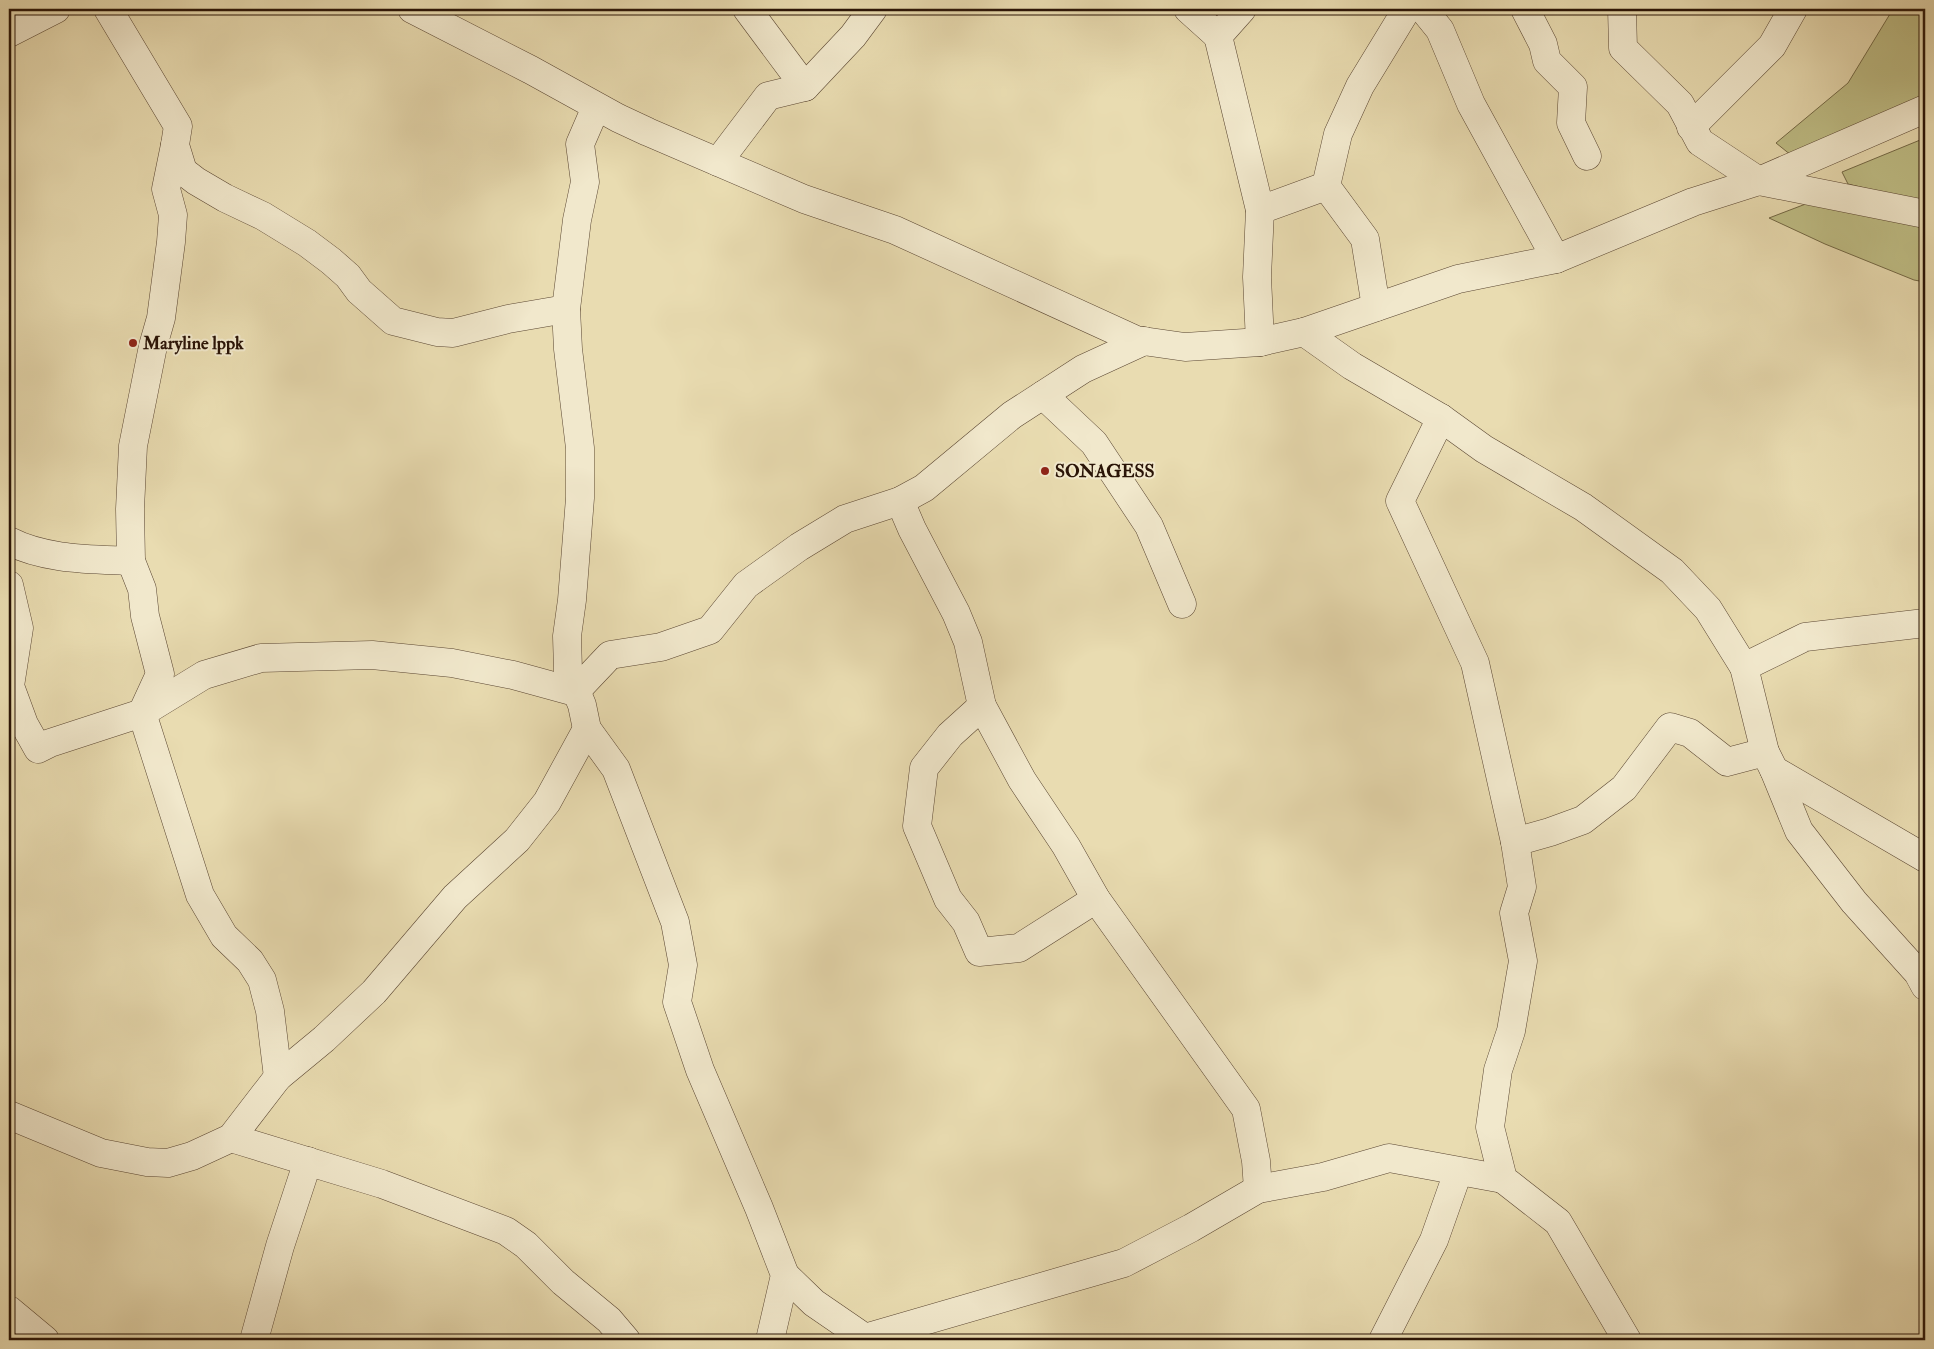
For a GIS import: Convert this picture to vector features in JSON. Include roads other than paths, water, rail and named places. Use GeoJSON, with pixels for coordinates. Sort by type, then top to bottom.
{"type":"FeatureCollection","features":[{"type":"Feature","properties":{"kind":"street"},"geometry":{"type":"LineString","coordinates":[[9,33],[56,9]]}},
{"type":"Feature","properties":{"kind":"street"},"geometry":{"type":"LineString","coordinates":[[108,9],[178,126],[166,189],[173,215],[161,318],[153,346],[132,446],[131,561],[142,588],[145,616],[160,674],[142,713],[200,895],[224,936],[250,962],[262,980],[270,1012],[278,1077]]}},
{"type":"Feature","properties":{"kind":"street"},"geometry":{"type":"LineString","coordinates":[[412,9],[531,70],[596,107],[648,132],[804,199],[895,230],[1136,340],[1185,347],[1260,342],[1304,332],[1458,279],[1556,259],[1693,202],[1759,180],[1925,109]]}},
{"type":"Feature","properties":{"kind":"street"},"geometry":{"type":"LineString","coordinates":[[747,9],[805,87]]}},
{"type":"Feature","properties":{"kind":"street"},"geometry":{"type":"LineString","coordinates":[[718,162],[768,96],[805,87],[853,36],[873,9]]}},
{"type":"Feature","properties":{"kind":"street"},"geometry":{"type":"LineString","coordinates":[[1188,9],[1218,36],[1260,210],[1257,277],[1260,342]]}},
{"type":"Feature","properties":{"kind":"street"},"geometry":{"type":"LineString","coordinates":[[1218,36],[1242,9]]}},
{"type":"Feature","properties":{"kind":"street"},"geometry":{"type":"LineString","coordinates":[[1376,307],[1365,239],[1326,186],[1338,134],[1345,118],[1360,86],[1407,9]]}},
{"type":"Feature","properties":{"kind":"street"},"geometry":{"type":"LineString","coordinates":[[1423,9],[1440,30],[1471,104],[1556,259]]}},
{"type":"Feature","properties":{"kind":"street"},"geometry":{"type":"LineString","coordinates":[[1525,9],[1544,44],[1547,61],[1573,87],[1571,124],[1587,156]]}},
{"type":"Feature","properties":{"kind":"street"},"geometry":{"type":"LineString","coordinates":[[1622,9],[1623,48],[1680,104],[1700,142],[1759,180],[1925,214]]}},
{"type":"Feature","properties":{"kind":"street"},"geometry":{"type":"LineString","coordinates":[[1691,127],[1772,46],[1793,9]]}},
{"type":"Feature","properties":{"kind":"street"},"geometry":{"type":"LineString","coordinates":[[596,107],[580,144],[586,182],[577,220],[566,309],[568,349],[580,448],[580,498],[572,600],[567,636],[568,671],[575,692],[582,705],[587,728],[616,769],[675,922],[682,965],[677,1002],[700,1070],[760,1208],[786,1275],[814,1303],[861,1339],[1124,1263],[1258,1189],[1323,1177],[1389,1158],[1503,1179],[1558,1222],[1628,1340]]}},
{"type":"Feature","properties":{"kind":"street"},"geometry":{"type":"LineString","coordinates":[[174,145],[183,171],[218,194],[263,216],[331,260],[348,276],[358,291],[393,321],[437,332],[453,333],[508,319],[566,309]]}},
{"type":"Feature","properties":{"kind":"street"},"geometry":{"type":"LineString","coordinates":[[1260,210],[1326,186]]}},
{"type":"Feature","properties":{"kind":"street"},"geometry":{"type":"LineString","coordinates":[[1304,332],[1352,366],[1441,418],[1484,449],[1583,507],[1672,571],[1708,609],[1744,667],[1770,761],[1799,831],[1854,902],[1918,973],[1925,986]]}},
{"type":"Feature","properties":{"kind":"street"},"geometry":{"type":"LineString","coordinates":[[575,692],[610,655],[661,647],[710,630],[746,585],[799,547],[845,519],[900,501],[924,488],[1012,415],[1083,370],[1144,341]]}},
{"type":"Feature","properties":{"kind":"street"},"geometry":{"type":"LineString","coordinates":[[1043,395],[1094,442],[1149,526],[1182,604]]}},
{"type":"Feature","properties":{"kind":"street"},"geometry":{"type":"LineString","coordinates":[[1441,418],[1400,501],[1474,663],[1515,842],[1522,887],[1514,913],[1523,961],[1511,1030],[1498,1070],[1490,1127],[1503,1179]]}},
{"type":"Feature","properties":{"kind":"street"},"geometry":{"type":"LineString","coordinates":[[900,501],[916,537],[956,613],[968,642],[982,706],[1022,780],[1066,846],[1096,899],[1246,1109],[1256,1161],[1258,1189]]}},
{"type":"Feature","properties":{"kind":"street"},"geometry":{"type":"LineString","coordinates":[[9,541],[21,547],[73,558],[131,561]]}},
{"type":"Feature","properties":{"kind":"street"},"geometry":{"type":"LineString","coordinates":[[9,585],[19,628],[10,686],[24,724],[38,749],[50,743],[142,713],[204,675],[260,658],[372,654],[452,663],[513,675],[575,692]]}},
{"type":"Feature","properties":{"kind":"street"},"geometry":{"type":"LineString","coordinates":[[1744,667],[1805,637],[1925,623]]}},
{"type":"Feature","properties":{"kind":"street"},"geometry":{"type":"LineString","coordinates":[[982,706],[950,735],[924,768],[917,826],[948,899],[966,922],[979,952],[1019,948],[1096,899]]}},
{"type":"Feature","properties":{"kind":"street"},"geometry":{"type":"LineString","coordinates":[[1515,842],[1583,820],[1624,788],[1670,727],[1690,732],[1727,762],[1770,761],[1925,858]]}},
{"type":"Feature","properties":{"kind":"street"},"geometry":{"type":"LineString","coordinates":[[9,1115],[101,1153],[147,1162],[168,1162],[192,1156],[231,1138],[278,1077],[324,1039],[374,992],[454,897],[517,840],[547,802],[587,728]]}},
{"type":"Feature","properties":{"kind":"street"},"geometry":{"type":"LineString","coordinates":[[231,1138],[382,1184],[506,1230],[526,1245],[563,1282],[609,1320],[626,1340]]}},
{"type":"Feature","properties":{"kind":"street"},"geometry":{"type":"LineString","coordinates":[[254,1340],[280,1246],[308,1161]]}},
{"type":"Feature","properties":{"kind":"street"},"geometry":{"type":"LineString","coordinates":[[1383,1340],[1434,1240],[1458,1172]]}},
{"type":"Feature","properties":{"kind":"street"},"geometry":{"type":"LineString","coordinates":[[770,1340],[786,1275]]}},
{"type":"Feature","properties":{"kind":"street"},"geometry":{"type":"LineString","coordinates":[[9,1310],[45,1340]]}},
{"type":"Feature","properties":{"kind":"place","name":"Maryline lppk"},"geometry":{"type":"Point","coordinates":[133,343]}},
{"type":"Feature","properties":{"kind":"place","name":"SONAGESS"},"geometry":{"type":"Point","coordinates":[1045,471]}}]}
